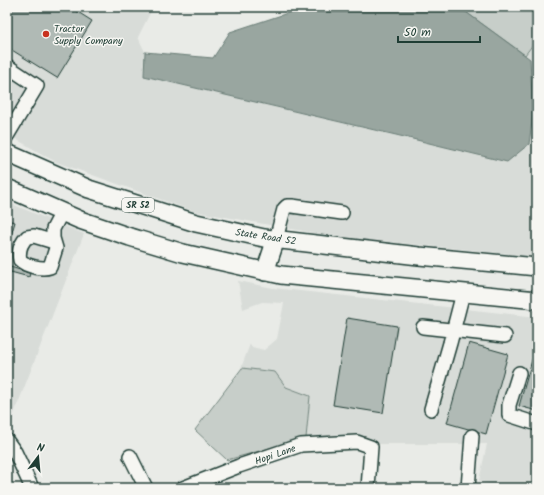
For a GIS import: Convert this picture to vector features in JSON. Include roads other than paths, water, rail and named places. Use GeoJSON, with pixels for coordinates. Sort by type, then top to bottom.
{"type":"FeatureCollection","features":[{"type":"Feature","properties":{"kind":"main road","name":"State Road 52"},"geometry":{"type":"LineString","coordinates":[[7,153],[89,189],[196,223],[264,238],[419,256],[537,267]]}},
{"type":"Feature","properties":{"kind":"main road"},"geometry":{"type":"LineString","coordinates":[[7,188],[62,212],[130,237],[183,253],[281,276],[537,300]]}},
{"type":"Feature","properties":{"kind":"main road"},"geometry":{"type":"LineString","coordinates":[[265,272],[276,239]]}},
{"type":"Feature","properties":{"kind":"street"},"geometry":{"type":"LineString","coordinates":[[7,66],[37,86],[7,136]]}},
{"type":"Feature","properties":{"kind":"street"},"geometry":{"type":"LineString","coordinates":[[276,239],[284,209],[287,206],[342,213]]}},
{"type":"Feature","properties":{"kind":"street"},"geometry":{"type":"LineString","coordinates":[[54,242],[53,230],[62,212]]}},
{"type":"Feature","properties":{"kind":"street"},"geometry":{"type":"LineString","coordinates":[[431,409],[463,292]]}},
{"type":"Feature","properties":{"kind":"street"},"geometry":{"type":"LineString","coordinates":[[423,327],[505,336]]}},
{"type":"Feature","properties":{"kind":"street"},"geometry":{"type":"LineString","coordinates":[[519,373],[509,405],[509,415],[537,424]]}},
{"type":"Feature","properties":{"kind":"street"},"geometry":{"type":"LineString","coordinates":[[468,488],[472,436]]}},
{"type":"Feature","properties":{"kind":"street"},"geometry":{"type":"LineString","coordinates":[[7,441],[15,452],[32,488]]}},
{"type":"Feature","properties":{"kind":"street","name":"Hopi Lane"},"geometry":{"type":"LineString","coordinates":[[183,488],[239,466],[301,446],[357,442],[371,447],[368,488]]}},
{"type":"Feature","properties":{"kind":"street"},"geometry":{"type":"LineString","coordinates":[[130,456],[146,488]]}},
{"type":"Feature","properties":{"kind":"place","name":"Tractor Supply Company"},"geometry":{"type":"Point","coordinates":[46,34]}}]}
